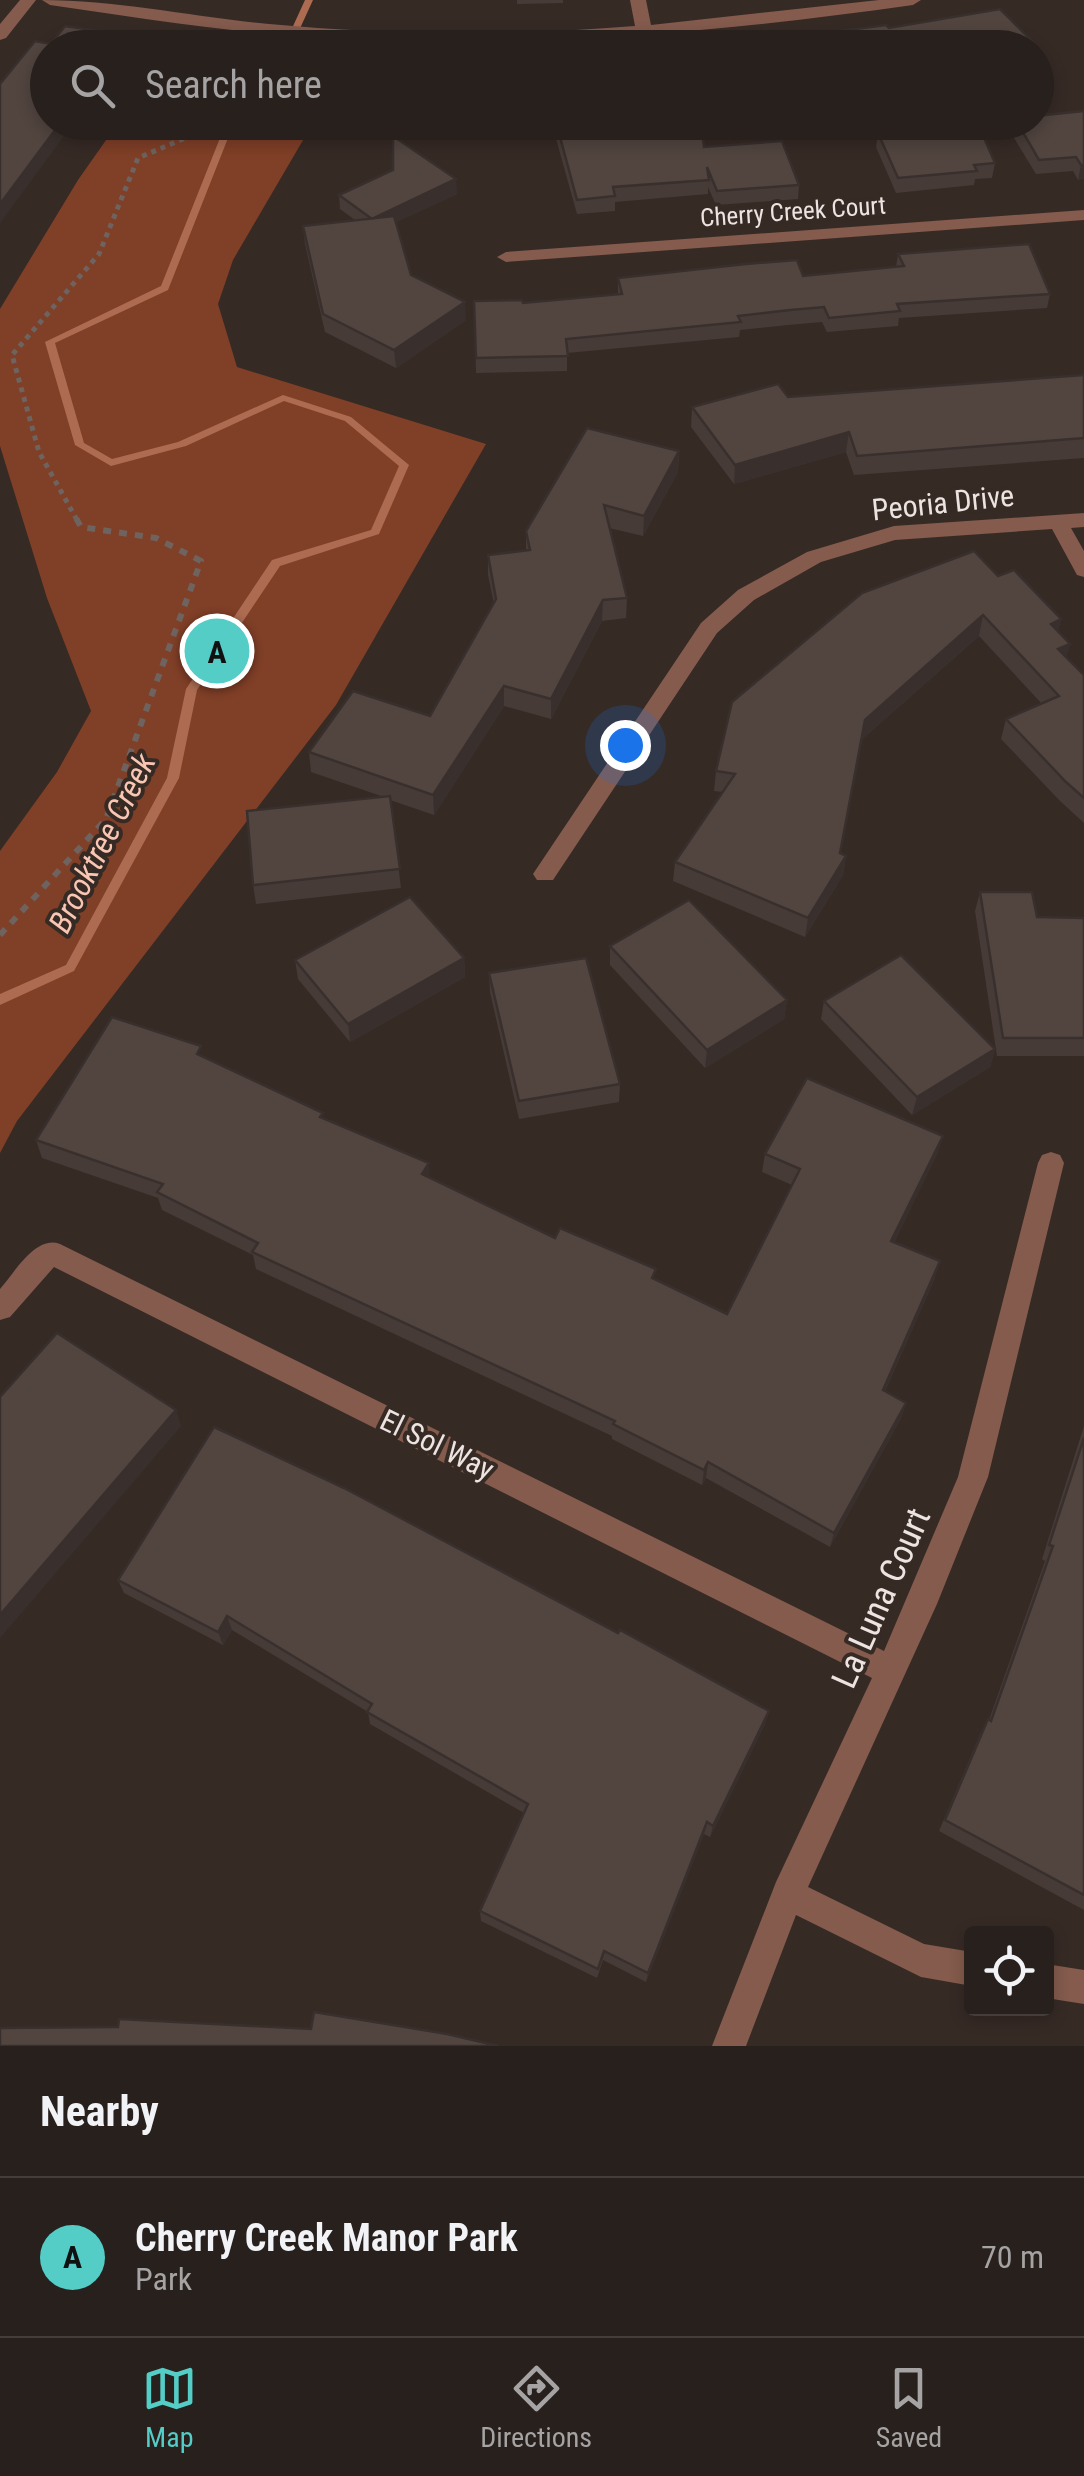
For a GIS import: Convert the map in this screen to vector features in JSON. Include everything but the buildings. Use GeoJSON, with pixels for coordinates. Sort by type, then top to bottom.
{"type":"FeatureCollection","features":[{"type":"Feature","properties":{"kind":"street"},"geometry":{"type":"LineString","coordinates":[[0,35],[28,0]]}},
{"type":"Feature","properties":{"kind":"street"},"geometry":{"type":"LineString","coordinates":[[50,0],[275,30]]}},
{"type":"Feature","properties":{"kind":"street"},"geometry":{"type":"LineString","coordinates":[[638,0],[643,28]]}},
{"type":"Feature","properties":{"kind":"street"},"geometry":{"type":"LineString","coordinates":[[596,30],[786,18],[913,0]]}},
{"type":"Feature","properties":{"kind":"street","name":"Cherry Creek Court"},"geometry":{"type":"LineString","coordinates":[[506,258],[1084,215]]}},
{"type":"Feature","properties":{"kind":"street","name":"Peoria Drive"},"geometry":{"type":"LineString","coordinates":[[546,874],[709,628],[746,595],[814,557],[894,533],[1084,520]]}},
{"type":"Feature","properties":{"kind":"street"},"geometry":{"type":"LineString","coordinates":[[1058,522],[1084,570]]}},
{"type":"Feature","properties":{"kind":"street","name":"La Luna Court"},"geometry":{"type":"LineString","coordinates":[[730,2046],[788,1894],[891,1671],[973,1477],[1052,1163]]}},
{"type":"Feature","properties":{"kind":"street","name":"El Sol Way"},"geometry":{"type":"LineString","coordinates":[[0,1308],[50,1252],[891,1671]]}},
{"type":"Feature","properties":{"kind":"street"},"geometry":{"type":"LineString","coordinates":[[788,1894],[921,1960],[964,1967]]}},
{"type":"Feature","properties":{"kind":"street"},"geometry":{"type":"LineString","coordinates":[[1054,1982],[1084,1987]]}},
{"type":"Feature","properties":{"kind":"path"},"geometry":{"type":"LineString","coordinates":[[0,935],[106,819],[201,561],[156,538],[81,526],[38,452],[12,355],[99,254],[138,158],[180,140]]}},
{"type":"Feature","properties":{"kind":"shaded area"},"geometry":{"type":"Polygon","coordinates":[[[106,140],[303,140],[233,260],[218,304],[237,367],[486,444],[336,705],[17,1121],[0,1153],[0,851],[57,772],[91,711],[47,598],[0,446],[0,309],[106,140]]]}},
{"type":"Feature","properties":{"kind":"waterway","name":"Brooktree Creek"},"geometry":{"type":"LineString","coordinates":[[295,30],[309,0]]}},
{"type":"Feature","properties":{"kind":"waterway","name":"Brooktree Creek"},"geometry":{"type":"LineString","coordinates":[[0,1000],[70,968],[173,778],[192,689],[276,563],[375,532],[404,465],[348,419],[283,398],[182,444],[111,463],[80,445],[50,342],[165,288],[223,140]]}},
{"type":"Feature","properties":{"kind":"place","name":"Cherry Creek Manor Park"},"geometry":{"type":"Point","coordinates":[217,651]}}]}
